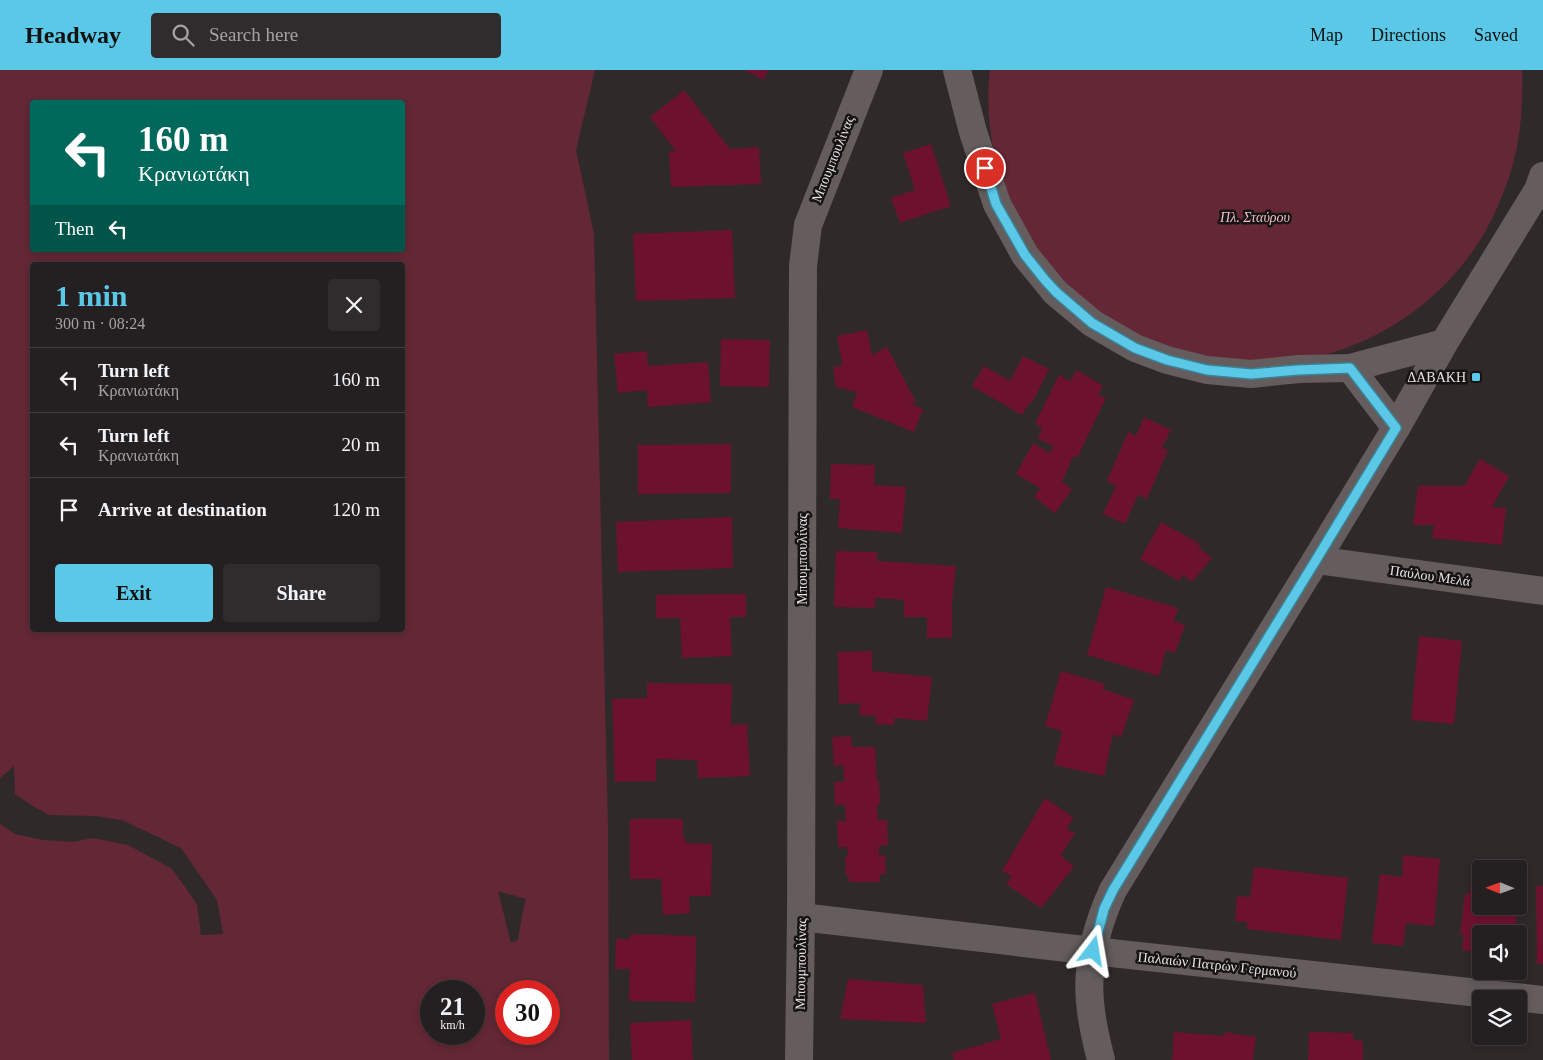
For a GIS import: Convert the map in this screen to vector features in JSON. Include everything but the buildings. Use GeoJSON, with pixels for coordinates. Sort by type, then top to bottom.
{"type":"FeatureCollection","features":[{"type":"Feature","properties":{"kind":"street","name":"Μπουμπουλίνας"},"geometry":{"type":"LineString","coordinates":[[799,1060],[802,266],[808,225],[869,70]]}},
{"type":"Feature","properties":{"kind":"street"},"geometry":{"type":"LineString","coordinates":[[957,70],[973,132],[996,204],[1025,255],[1056,292],[1092,323],[1135,348],[1167,360],[1207,370],[1251,374],[1350,368],[1444,343]]}},
{"type":"Feature","properties":{"kind":"street"},"geometry":{"type":"LineString","coordinates":[[1101,1060],[1091,1009],[1090,984],[1093,951],[1104,909],[1113,890],[1396,428],[1444,343],[1538,190],[1543,176]]}},
{"type":"Feature","properties":{"kind":"street"},"geometry":{"type":"LineString","coordinates":[[1350,368],[1396,428]]}},
{"type":"Feature","properties":{"kind":"street","name":"Παύλου Μελά"},"geometry":{"type":"LineString","coordinates":[[1316,560],[1543,591]]}},
{"type":"Feature","properties":{"kind":"street","name":"Παλαιών Πατρών Γερμανού"},"geometry":{"type":"LineString","coordinates":[[801,917],[1543,1000]]}},
{"type":"Feature","properties":{"kind":"green space"},"geometry":{"type":"Polygon","coordinates":[[[0,70],[595,70],[576,150],[594,234],[608,830],[609,1060],[0,1060],[0,824],[15,834],[43,840],[73,842],[93,838],[128,845],[172,869],[197,904],[201,935],[223,934],[217,900],[181,848],[122,820],[96,816],[49,815],[15,794],[14,766],[0,778],[0,70]],[[498,891],[511,943],[518,940],[526,899],[498,891]]]}},
{"type":"Feature","properties":{"kind":"green space","name":"Πλ. Σταύρου"},"geometry":{"type":"Polygon","coordinates":[[[990,70],[1522,70],[1520,125],[1510,175],[1485,232],[1465,261],[1442,287],[1416,310],[1387,329],[1356,344],[1323,355],[1282,363],[1227,362],[1193,356],[1160,346],[1128,331],[1099,313],[1073,291],[1049,266],[1026,235],[1002,180],[990,126],[988,89],[990,70]]]}},
{"type":"Feature","properties":{"kind":"place","name":"ΔΑΒΑΚΗ"},"geometry":{"type":"Point","coordinates":[1476,377]}},
{"type":"Feature","properties":{"kind":"route"},"geometry":{"type":"LineString","coordinates":[[985,168],[996,204],[1025,255],[1056,292],[1092,323],[1135,348],[1167,360],[1207,370],[1251,374],[1350,368],[1396,428],[1113,890],[1104,909],[1093,951]]}}]}
